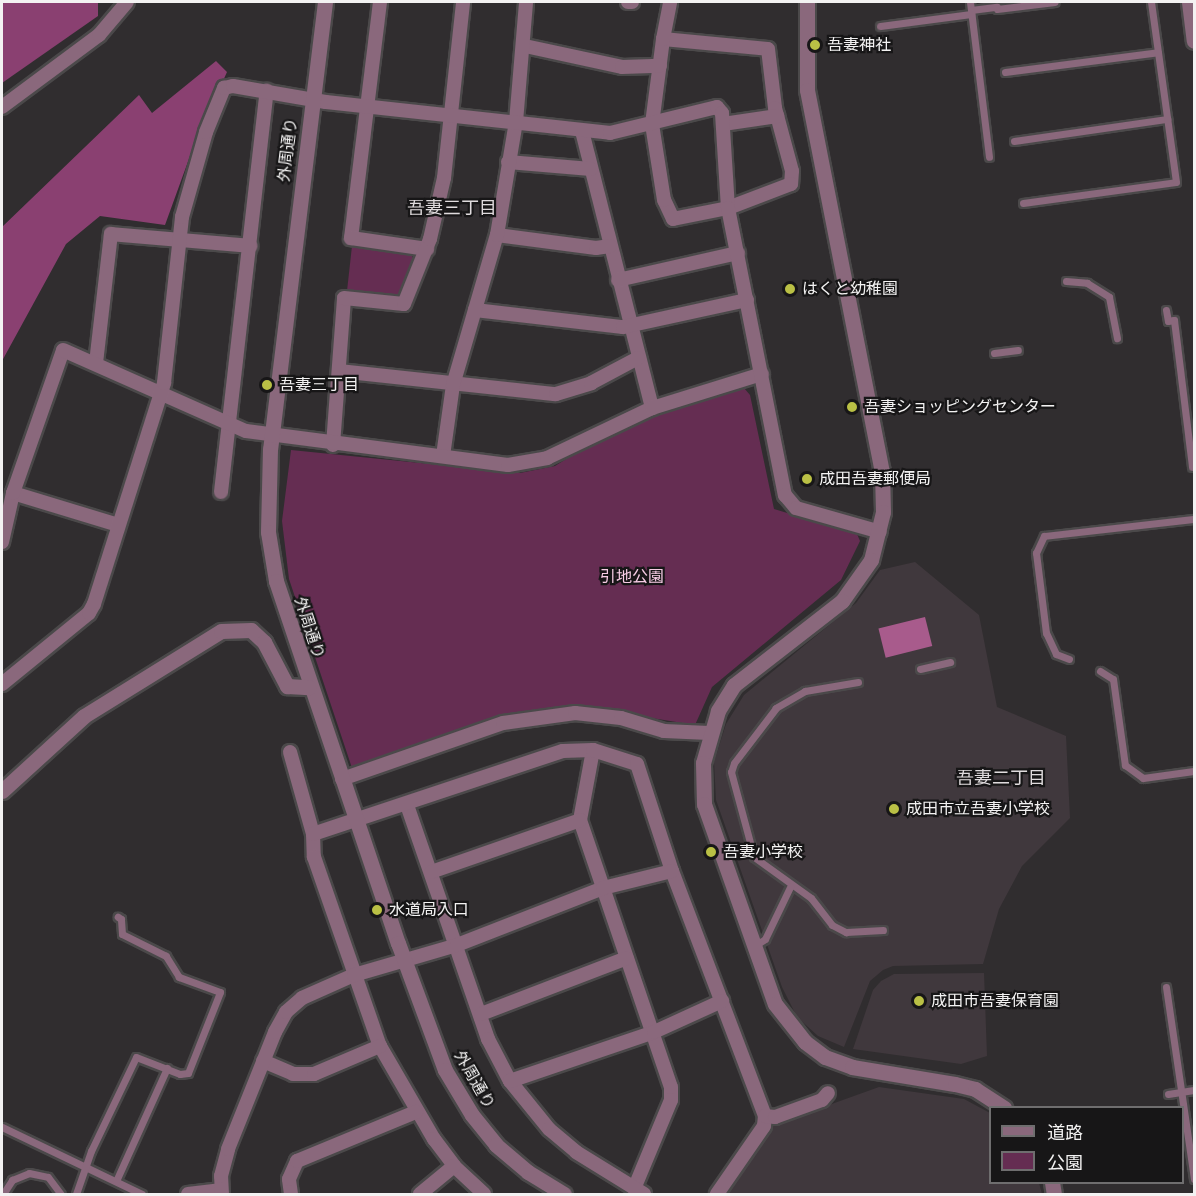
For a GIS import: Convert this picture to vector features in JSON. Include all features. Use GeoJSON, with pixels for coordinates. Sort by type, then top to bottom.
{"type":"FeatureCollection","features":[{"type":"Feature","properties":{"kind":"street"},"geometry":{"type":"LineString","coordinates":[[2,107],[99,35],[127,2]]}},
{"type":"Feature","properties":{"kind":"street","name":"外周通り"},"geometry":{"type":"LineString","coordinates":[[324,2],[272,436],[267,505],[271,555],[282,608],[404,961],[445,1070],[472,1115],[509,1157],[564,1194]]}},
{"type":"Feature","properties":{"kind":"street"},"geometry":{"type":"LineString","coordinates":[[380,2],[351,238],[427,249]]}},
{"type":"Feature","properties":{"kind":"street"},"geometry":{"type":"LineString","coordinates":[[333,445],[344,298],[404,304],[427,249],[440,204],[463,2]]}},
{"type":"Feature","properties":{"kind":"street"},"geometry":{"type":"LineString","coordinates":[[443,456],[453,385],[496,235],[516,122],[525,46],[526,2]]}},
{"type":"Feature","properties":{"kind":"street"},"geometry":{"type":"LineString","coordinates":[[663,39],[768,49],[777,116],[791,184],[728,208],[673,219],[664,200],[652,124],[663,39],[670,2]]}},
{"type":"Feature","properties":{"kind":"street"},"geometry":{"type":"LineString","coordinates":[[807,2],[807,90],[885,494],[880,532],[871,560],[842,601],[734,685],[709,733],[703,764],[704,804],[775,1004],[790,1026],[825,1057],[875,1073],[975,1089],[1002,1106]]}},
{"type":"Feature","properties":{"kind":"street"},"geometry":{"type":"LineString","coordinates":[[1190,2],[1194,41]]}},
{"type":"Feature","properties":{"kind":"street"},"geometry":{"type":"LineString","coordinates":[[525,46],[622,67],[660,66]]}},
{"type":"Feature","properties":{"kind":"street"},"geometry":{"type":"LineString","coordinates":[[2,684],[89,613],[168,364],[182,217],[206,132],[224,88],[267,91],[312,99],[610,133],[717,107],[723,124],[728,208],[787,501],[796,508],[880,532]]}},
{"type":"Feature","properties":{"kind":"street"},"geometry":{"type":"LineString","coordinates":[[221,492],[267,91]]}},
{"type":"Feature","properties":{"kind":"street"},"geometry":{"type":"LineString","coordinates":[[723,124],[777,116]]}},
{"type":"Feature","properties":{"kind":"street"},"geometry":{"type":"LineString","coordinates":[[582,131],[629,326],[652,408]]}},
{"type":"Feature","properties":{"kind":"street"},"geometry":{"type":"LineString","coordinates":[[508,162],[591,169]]}},
{"type":"Feature","properties":{"kind":"street"},"geometry":{"type":"LineString","coordinates":[[96,363],[108,237],[117,233],[250,246]]}},
{"type":"Feature","properties":{"kind":"street"},"geometry":{"type":"LineString","coordinates":[[496,235],[596,248],[610,246]]}},
{"type":"Feature","properties":{"kind":"street"},"geometry":{"type":"LineString","coordinates":[[618,280],[738,253]]}},
{"type":"Feature","properties":{"kind":"street"},"geometry":{"type":"LineString","coordinates":[[475,310],[629,326],[747,300]]}},
{"type":"Feature","properties":{"kind":"street"},"geometry":{"type":"LineString","coordinates":[[2,542],[13,493],[58,357],[63,350],[230,424],[272,436],[333,445],[528,464],[652,408],[762,374]]}},
{"type":"Feature","properties":{"kind":"street"},"geometry":{"type":"LineString","coordinates":[[339,370],[453,385],[556,394],[572,391],[638,358]]}},
{"type":"Feature","properties":{"kind":"street"},"geometry":{"type":"LineString","coordinates":[[13,493],[118,525]]}},
{"type":"Feature","properties":{"kind":"street"},"geometry":{"type":"LineString","coordinates":[[2,791],[84,716],[221,631],[251,630],[264,642],[287,686],[309,687]]}},
{"type":"Feature","properties":{"kind":"street"},"geometry":{"type":"LineString","coordinates":[[342,779],[503,723],[575,713],[621,718],[664,731],[709,733]]}},
{"type":"Feature","properties":{"kind":"street"},"geometry":{"type":"LineString","coordinates":[[407,805],[488,1039],[510,1082],[549,1129],[576,1152],[639,1192],[671,1100],[671,1087],[580,820],[593,750]]}},
{"type":"Feature","properties":{"kind":"street"},"geometry":{"type":"LineString","coordinates":[[313,834],[407,805],[563,751],[593,750],[637,764],[672,871],[765,1116],[764,1126],[717,1194]]}},
{"type":"Feature","properties":{"kind":"street"},"geometry":{"type":"LineString","coordinates":[[290,752],[313,834],[314,857],[380,1046],[416,1112],[454,1166],[484,1194]]}},
{"type":"Feature","properties":{"kind":"street"},"geometry":{"type":"LineString","coordinates":[[431,872],[580,820]]}},
{"type":"Feature","properties":{"kind":"street"},"geometry":{"type":"LineString","coordinates":[[189,1194],[221,1192],[228,1149],[278,1026],[293,1004],[354,975],[457,945],[603,888],[672,871]]}},
{"type":"Feature","properties":{"kind":"street"},"geometry":{"type":"LineString","coordinates":[[481,1014],[627,958]]}},
{"type":"Feature","properties":{"kind":"street"},"geometry":{"type":"LineString","coordinates":[[510,1082],[654,1032],[722,1000]]}},
{"type":"Feature","properties":{"kind":"street"},"geometry":{"type":"LineString","coordinates":[[263,1061],[293,1074],[314,1074],[380,1046]]}},
{"type":"Feature","properties":{"kind":"street"},"geometry":{"type":"LineString","coordinates":[[765,1116],[774,1117],[822,1100],[828,1093]]}},
{"type":"Feature","properties":{"kind":"street"},"geometry":{"type":"LineString","coordinates":[[291,1194],[289,1179],[297,1161],[416,1112]]}},
{"type":"Feature","properties":{"kind":"street"},"geometry":{"type":"LineString","coordinates":[[420,1194],[454,1166]]}},
{"type":"Feature","properties":{"kind":"lane"},"geometry":{"type":"LineString","coordinates":[[970,2],[989,157]]}},
{"type":"Feature","properties":{"kind":"lane"},"geometry":{"type":"LineString","coordinates":[[880,26],[997,8],[1055,2]]}},
{"type":"Feature","properties":{"kind":"lane"},"geometry":{"type":"LineString","coordinates":[[1023,203],[1176,182],[1151,2]]}},
{"type":"Feature","properties":{"kind":"lane"},"geometry":{"type":"LineString","coordinates":[[1005,72],[1158,52]]}},
{"type":"Feature","properties":{"kind":"lane"},"geometry":{"type":"LineString","coordinates":[[1014,141],[1167,119]]}},
{"type":"Feature","properties":{"kind":"lane"},"geometry":{"type":"LineString","coordinates":[[1066,281],[1087,283],[1109,297],[1117,338]]}},
{"type":"Feature","properties":{"kind":"lane"},"geometry":{"type":"LineString","coordinates":[[1166,310],[1168,321],[1173,320],[1192,444],[1192,467]]}},
{"type":"Feature","properties":{"kind":"lane"},"geometry":{"type":"LineString","coordinates":[[994,354],[1018,350]]}},
{"type":"Feature","properties":{"kind":"lane"},"geometry":{"type":"LineString","coordinates":[[1069,659],[1056,654],[1046,633],[1036,553],[1044,536],[1194,519]]}},
{"type":"Feature","properties":{"kind":"lane"},"geometry":{"type":"LineString","coordinates":[[920,669],[950,662]]}},
{"type":"Feature","properties":{"kind":"lane"},"geometry":{"type":"LineString","coordinates":[[1100,671],[1113,679],[1125,765],[1143,778],[1194,771]]}},
{"type":"Feature","properties":{"kind":"lane"},"geometry":{"type":"LineString","coordinates":[[858,682],[805,691],[776,708],[734,763],[732,772],[748,847],[754,857],[790,887],[811,898],[832,925],[846,932],[883,930]]}},
{"type":"Feature","properties":{"kind":"lane"},"geometry":{"type":"LineString","coordinates":[[754,946],[765,939],[790,887]]}},
{"type":"Feature","properties":{"kind":"lane"},"geometry":{"type":"LineString","coordinates":[[76,1194],[86,1166],[136,1057],[180,1074],[192,1070],[220,992],[179,977],[166,956],[122,934],[122,919],[118,916]]}},
{"type":"Feature","properties":{"kind":"lane"},"geometry":{"type":"LineString","coordinates":[[1166,987],[1184,1106]]}},
{"type":"Feature","properties":{"kind":"lane"},"geometry":{"type":"LineString","coordinates":[[116,1181],[167,1068]]}},
{"type":"Feature","properties":{"kind":"lane"},"geometry":{"type":"LineString","coordinates":[[1168,1094],[1194,1090]]}},
{"type":"Feature","properties":{"kind":"lane"},"geometry":{"type":"LineString","coordinates":[[1184,1109],[1194,1179]]}},
{"type":"Feature","properties":{"kind":"lane"},"geometry":{"type":"LineString","coordinates":[[2,1127],[142,1194]]}},
{"type":"Feature","properties":{"kind":"lane"},"geometry":{"type":"LineString","coordinates":[[3,1194],[12,1180],[29,1173],[48,1177],[61,1194]]}},
{"type":"Feature","properties":{"kind":"shaded area"},"geometry":{"type":"Polygon","coordinates":[[[2,2],[98,2],[98,16],[2,83],[2,2]]]}},
{"type":"Feature","properties":{"kind":"shaded area"},"geometry":{"type":"Polygon","coordinates":[[[216,61],[227,72],[194,145],[165,225],[100,216],[66,244],[2,361],[2,227],[139,95],[152,113],[216,61]]]}},
{"type":"Feature","properties":{"kind":"shaded area","name":"成田市立吾妻小学校"},"geometry":{"type":"Polygon","coordinates":[[[915,562],[979,615],[997,707],[1066,736],[1070,818],[1022,866],[999,909],[983,964],[893,966],[883,970],[870,981],[844,1047],[818,1036],[797,1017],[782,987],[716,800],[714,762],[726,724],[744,695],[856,603],[880,570],[915,562]]]}},
{"type":"Feature","properties":{"kind":"shaded area"},"geometry":{"type":"Polygon","coordinates":[[[925,617],[932,646],[886,658],[878,629],[925,617]]]}},
{"type":"Feature","properties":{"kind":"shaded area"},"geometry":{"type":"Polygon","coordinates":[[[984,973],[987,1056],[961,1064],[853,1049],[873,990],[881,981],[894,974],[984,973]]]}},
{"type":"Feature","properties":{"kind":"shaded area"},"geometry":{"type":"Polygon","coordinates":[[[879,1087],[964,1099],[989,1112],[989,1184],[1039,1184],[1042,1194],[722,1194],[765,1128],[879,1087]]]}},
{"type":"Feature","properties":{"kind":"green space"},"geometry":{"type":"Polygon","coordinates":[[[352,246],[405,251],[412,256],[414,261],[400,295],[347,291],[352,246]]]}},
{"type":"Feature","properties":{"kind":"green space","name":"引地公園"},"geometry":{"type":"Polygon","coordinates":[[[744,388],[750,395],[774,509],[857,534],[860,541],[841,580],[712,687],[695,725],[577,706],[530,711],[353,771],[289,579],[282,521],[291,450],[520,473],[555,466],[587,446],[678,403],[744,388]]]}},
{"type":"Feature","properties":{"kind":"place","name":"吾妻神社"},"geometry":{"type":"Point","coordinates":[815,45]}},
{"type":"Feature","properties":{"kind":"place","name":"はくと幼稚園"},"geometry":{"type":"Point","coordinates":[790,289]}},
{"type":"Feature","properties":{"kind":"place","name":"吾妻三丁目"},"geometry":{"type":"Point","coordinates":[267,385]}},
{"type":"Feature","properties":{"kind":"place","name":"吾妻ショッピングセンター"},"geometry":{"type":"Point","coordinates":[852,407]}},
{"type":"Feature","properties":{"kind":"place","name":"成田吾妻郵便局"},"geometry":{"type":"Point","coordinates":[807,479]}},
{"type":"Feature","properties":{"kind":"place","name":"成田市立吾妻小学校"},"geometry":{"type":"Point","coordinates":[894,809]}},
{"type":"Feature","properties":{"kind":"place","name":"吾妻小学校"},"geometry":{"type":"Point","coordinates":[711,852]}},
{"type":"Feature","properties":{"kind":"place","name":"水道局入口"},"geometry":{"type":"Point","coordinates":[377,910]}},
{"type":"Feature","properties":{"kind":"place","name":"成田市吾妻保育園"},"geometry":{"type":"Point","coordinates":[919,1001]}},
{"type":"Feature","properties":{"kind":"district","name":"吾妻三丁目"},"geometry":{"type":"Point","coordinates":[452,208]}},
{"type":"Feature","properties":{"kind":"district","name":"吾妻二丁目"},"geometry":{"type":"Point","coordinates":[1001,778]}}]}
